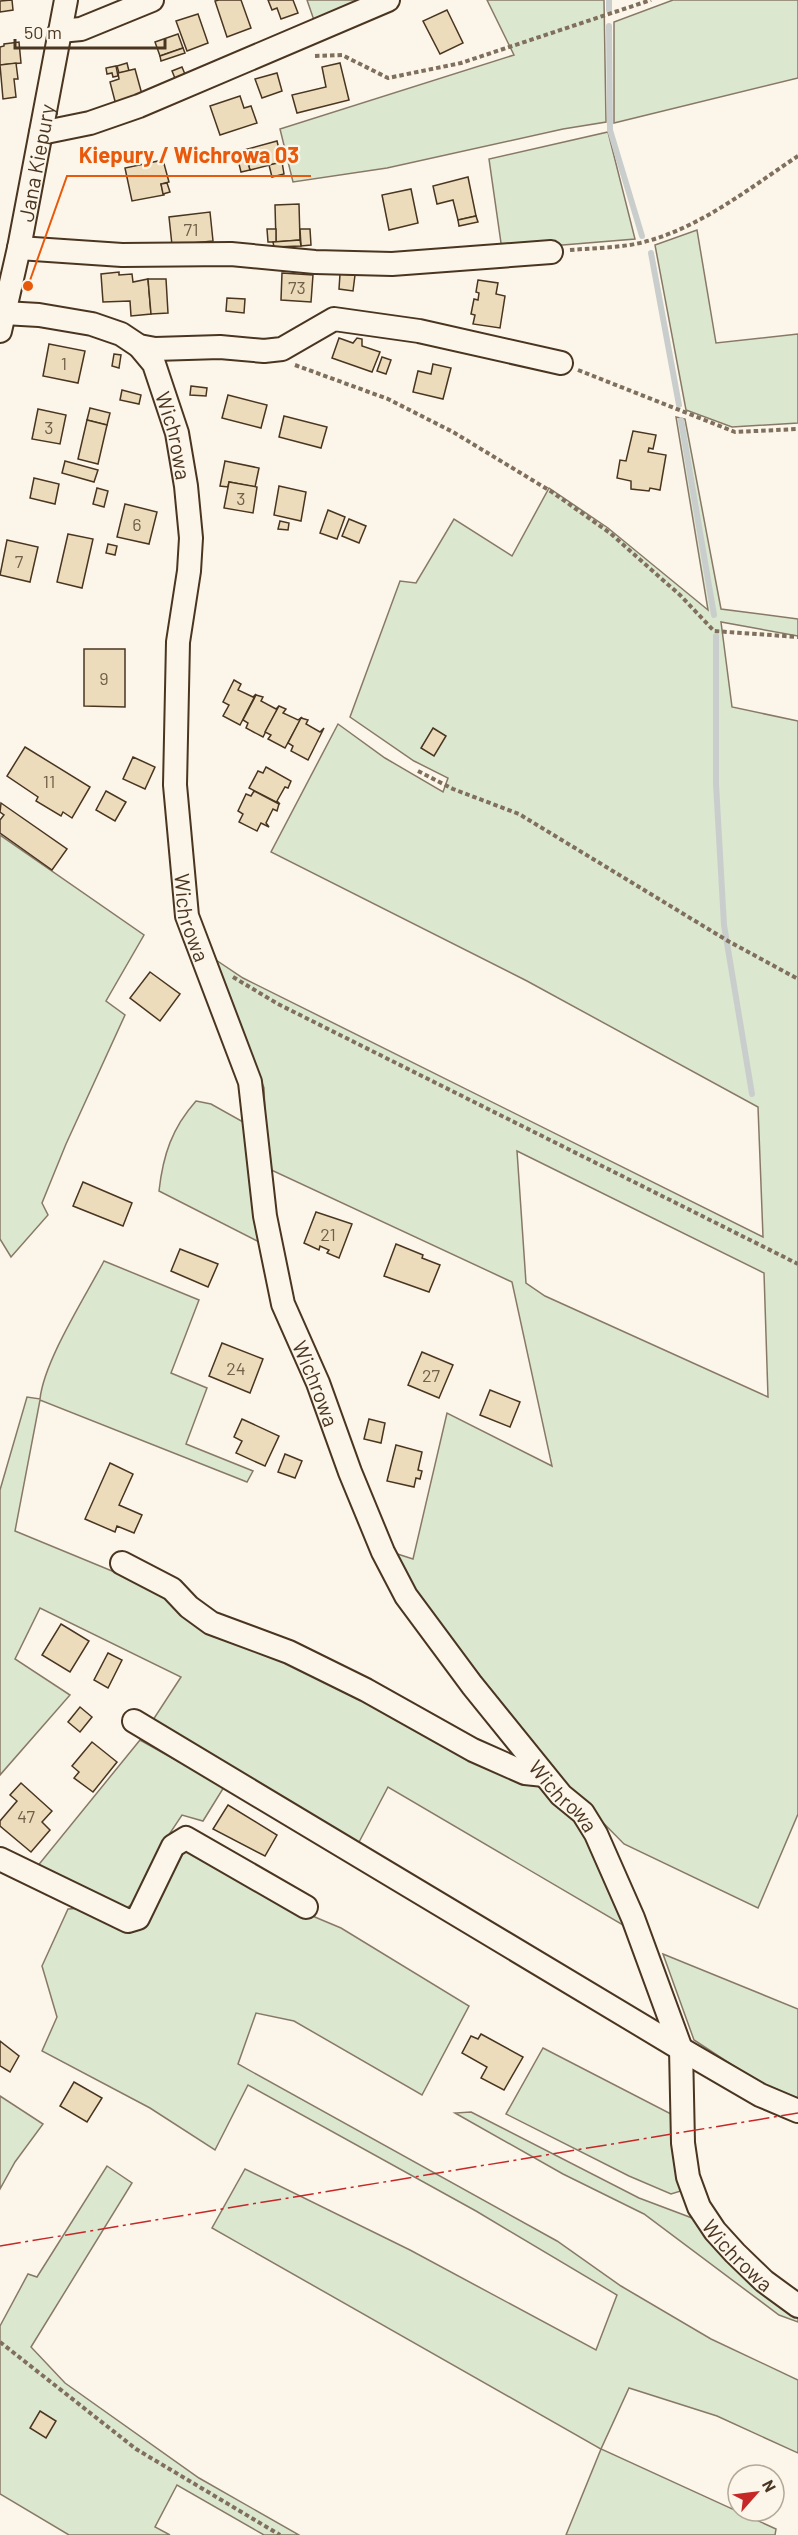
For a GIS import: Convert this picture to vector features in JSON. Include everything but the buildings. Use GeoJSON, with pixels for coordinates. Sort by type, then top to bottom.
{"type":"FeatureCollection","features":[{"type":"Feature","properties":{"kind":"street","name":"Jana Kiepury"},"geometry":{"type":"LineString","coordinates":[[2,323],[19,248],[66,0]]}},
{"type":"Feature","properties":{"kind":"street"},"geometry":{"type":"LineString","coordinates":[[60,31],[81,29],[152,0]]}},
{"type":"Feature","properties":{"kind":"street"},"geometry":{"type":"LineString","coordinates":[[41,133],[90,123],[139,106],[388,0]]}},
{"type":"Feature","properties":{"kind":"street"},"geometry":{"type":"LineString","coordinates":[[19,248],[122,255],[231,254],[315,262],[392,264],[551,252]]}},
{"type":"Feature","properties":{"kind":"street"},"geometry":{"type":"LineString","coordinates":[[2,323],[39,315],[92,324],[121,334],[139,346],[155,349],[220,347],[264,351],[282,349],[334,319],[419,331],[561,363]]}},
{"type":"Feature","properties":{"kind":"street","name":"Wichrowa"},"geometry":{"type":"LineString","coordinates":[[139,346],[154,364],[177,433],[186,486],[190,538],[189,571],[177,642],[175,785],[187,915],[250,1082],[265,1216],[284,1304],[318,1383],[350,1472],[379,1542],[406,1596],[472,1685],[561,1795],[583,1813],[596,1834],[633,1918],[681,2049],[683,2143],[688,2177],[699,2207],[715,2231],[735,2253],[764,2281],[798,2306]]}},
{"type":"Feature","properties":{"kind":"street"},"geometry":{"type":"LineString","coordinates":[[122,1563],[172,1589],[189,1607],[211,1623],[289,1652],[366,1690],[473,1750],[525,1773],[544,1775]]}},
{"type":"Feature","properties":{"kind":"street"},"geometry":{"type":"LineString","coordinates":[[134,1721],[681,2049],[760,2095],[798,2110]]}},
{"type":"Feature","properties":{"kind":"street"},"geometry":{"type":"LineString","coordinates":[[0,1859],[128,1921],[138,1917],[173,1846],[186,1838],[306,1907]]}},
{"type":"Feature","properties":{"kind":"path"},"geometry":{"type":"LineString","coordinates":[[309,58],[317,55],[342,55],[388,78],[461,63],[651,0]]}},
{"type":"Feature","properties":{"kind":"path"},"geometry":{"type":"LineString","coordinates":[[551,252],[638,243],[667,235],[705,218],[798,156]]}},
{"type":"Feature","properties":{"kind":"path"},"geometry":{"type":"LineString","coordinates":[[264,351],[388,399],[453,432],[552,492],[610,534],[681,596],[714,631],[798,637]]}},
{"type":"Feature","properties":{"kind":"path"},"geometry":{"type":"LineString","coordinates":[[561,363],[735,432],[798,429]]}},
{"type":"Feature","properties":{"kind":"path"},"geometry":{"type":"LineString","coordinates":[[418,771],[453,789],[519,814],[728,941],[798,979]]}},
{"type":"Feature","properties":{"kind":"path"},"geometry":{"type":"LineString","coordinates":[[230,975],[278,1004],[798,1264]]}},
{"type":"Feature","properties":{"kind":"path"},"geometry":{"type":"LineString","coordinates":[[0,2342],[136,2449],[280,2535]]}},
{"type":"Feature","properties":{"kind":"green space"},"geometry":{"type":"Polygon","coordinates":[[[307,0],[376,0],[316,26],[307,0]]]}},
{"type":"Feature","properties":{"kind":"green space"},"geometry":{"type":"Polygon","coordinates":[[[487,0],[604,0],[606,122],[563,129],[387,168],[293,182],[280,129],[514,55],[487,0]]]}},
{"type":"Feature","properties":{"kind":"green space"},"geometry":{"type":"Polygon","coordinates":[[[673,0],[798,0],[798,78],[614,123],[614,22],[673,0]]]}},
{"type":"Feature","properties":{"kind":"green space"},"geometry":{"type":"Polygon","coordinates":[[[608,132],[635,239],[502,250],[489,159],[608,132]]]}},
{"type":"Feature","properties":{"kind":"green space"},"geometry":{"type":"Polygon","coordinates":[[[697,230],[716,343],[798,334],[798,423],[732,427],[686,410],[655,245],[697,230]]]}},
{"type":"Feature","properties":{"kind":"green space"},"geometry":{"type":"Polygon","coordinates":[[[676,417],[685,419],[721,609],[798,619],[798,636],[721,622],[732,707],[798,721],[798,1814],[758,1908],[624,1844],[570,1789],[454,1643],[388,1551],[413,1559],[447,1413],[552,1466],[512,1282],[267,1168],[264,1088],[228,993],[207,954],[243,978],[763,1237],[758,1107],[527,981],[271,852],[338,724],[385,758],[443,792],[448,778],[414,761],[350,717],[400,581],[416,583],[454,519],[512,556],[549,488],[608,528],[708,610],[676,417]],[[517,1151],[526,1283],[545,1296],[768,1397],[764,1273],[517,1151]]]}},
{"type":"Feature","properties":{"kind":"green space"},"geometry":{"type":"Polygon","coordinates":[[[0,835],[144,935],[106,1001],[125,1015],[66,1144],[42,1203],[48,1215],[11,1257],[0,1239],[0,835]]]}},
{"type":"Feature","properties":{"kind":"green space"},"geometry":{"type":"Polygon","coordinates":[[[196,1101],[211,1104],[245,1123],[265,1245],[159,1191],[170,1143],[181,1121],[196,1101]]]}},
{"type":"Feature","properties":{"kind":"green space"},"geometry":{"type":"Polygon","coordinates":[[[104,1261],[199,1300],[171,1373],[207,1388],[186,1444],[253,1471],[247,1482],[40,1400],[15,1531],[129,1578],[542,1785],[577,1821],[595,1851],[628,1928],[388,1787],[358,1844],[151,1723],[181,1677],[40,1608],[15,1659],[70,1695],[0,1775],[0,1490],[27,1397],[40,1399],[49,1366],[57,1348],[104,1261]]]}},
{"type":"Feature","properties":{"kind":"green space"},"geometry":{"type":"Polygon","coordinates":[[[140,1740],[224,1787],[203,1821],[182,1815],[160,1848],[137,1900],[120,1913],[36,1868],[140,1740]]]}},
{"type":"Feature","properties":{"kind":"green space"},"geometry":{"type":"Polygon","coordinates":[[[185,1850],[310,1915],[341,1928],[469,2006],[422,2095],[294,2021],[256,2013],[238,2064],[557,2241],[621,2286],[711,2339],[798,2380],[798,2453],[717,2416],[629,2388],[601,2449],[212,2228],[245,2169],[410,2250],[596,2350],[617,2295],[476,2211],[248,2085],[215,2150],[150,2108],[42,2051],[57,2017],[42,1966],[68,1909],[84,1908],[126,1932],[143,1927],[185,1850]]]}},
{"type":"Feature","properties":{"kind":"green space"},"geometry":{"type":"Polygon","coordinates":[[[663,1954],[798,2009],[798,2098],[758,2082],[694,2040],[663,1954]]]}},
{"type":"Feature","properties":{"kind":"green space"},"geometry":{"type":"Polygon","coordinates":[[[543,2048],[673,2115],[684,2190],[671,2194],[629,2176],[506,2114],[543,2048]]]}},
{"type":"Feature","properties":{"kind":"green space"},"geometry":{"type":"Polygon","coordinates":[[[0,2096],[43,2124],[15,2162],[0,2189],[0,2096]]]}},
{"type":"Feature","properties":{"kind":"green space"},"geometry":{"type":"Polygon","coordinates":[[[471,2112],[639,2198],[692,2218],[733,2264],[798,2316],[798,2322],[779,2315],[644,2214],[563,2174],[455,2113],[471,2112]]]}},
{"type":"Feature","properties":{"kind":"green space"},"geometry":{"type":"Polygon","coordinates":[[[107,2166],[132,2183],[31,2347],[65,2383],[199,2478],[299,2535],[264,2535],[177,2485],[155,2527],[170,2535],[69,2535],[0,2494],[0,2326],[28,2274],[37,2277],[107,2166]]]}},
{"type":"Feature","properties":{"kind":"green space"},"geometry":{"type":"Polygon","coordinates":[[[601,2449],[726,2506],[726,2523],[763,2523],[776,2529],[775,2535],[566,2535],[601,2449]]]}},
{"type":"Feature","properties":{"kind":"waterway"},"geometry":{"type":"LineString","coordinates":[[609,0],[609,10]]}},
{"type":"Feature","properties":{"kind":"waterway"},"geometry":{"type":"LineString","coordinates":[[609,26],[610,130],[642,236]]}},
{"type":"Feature","properties":{"kind":"waterway"},"geometry":{"type":"LineString","coordinates":[[651,253],[679,405]]}},
{"type":"Feature","properties":{"kind":"waterway"},"geometry":{"type":"LineString","coordinates":[[681,420],[714,615]]}},
{"type":"Feature","properties":{"kind":"waterway"},"geometry":{"type":"LineString","coordinates":[[716,636],[716,784],[724,925],[752,1094]]}},
{"type":"Feature","properties":{"kind":"power"},"geometry":{"type":"LineString","coordinates":[[0,2246],[798,2113]]}},
{"type":"Feature","properties":{"kind":"place","name":"Kiepury / Wichrowa 03"},"geometry":{"type":"Point","coordinates":[28,286]}}]}
